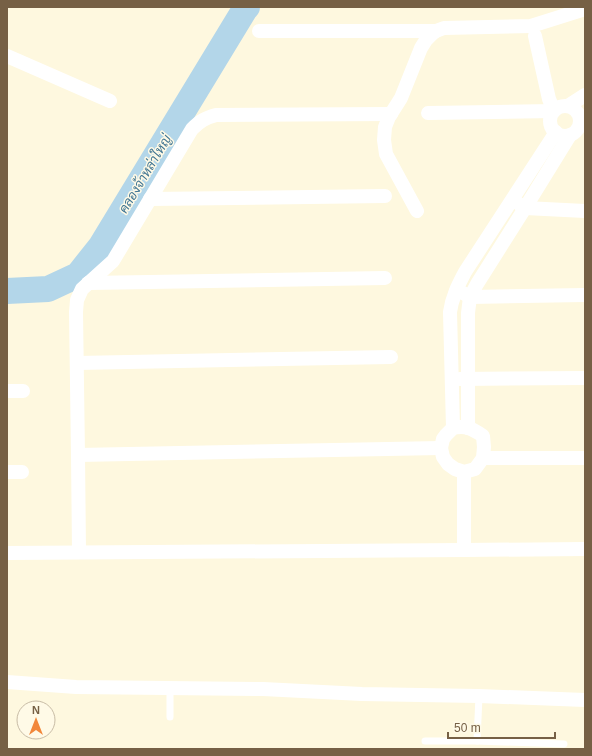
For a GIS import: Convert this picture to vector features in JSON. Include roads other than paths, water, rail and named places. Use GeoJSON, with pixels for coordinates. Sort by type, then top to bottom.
{"type":"FeatureCollection","features":[{"type":"Feature","properties":{"kind":"street"},"geometry":{"type":"LineString","coordinates":[[417,211],[386,154],[384,140],[385,128],[389,117],[401,98],[421,48],[429,36],[444,28],[531,26],[585,9]]}},
{"type":"Feature","properties":{"kind":"street"},"geometry":{"type":"LineString","coordinates":[[259,31],[436,31]]}},
{"type":"Feature","properties":{"kind":"street"},"geometry":{"type":"LineString","coordinates":[[535,36],[549,100],[554,111]]}},
{"type":"Feature","properties":{"kind":"street"},"geometry":{"type":"LineString","coordinates":[[7,56],[110,101]]}},
{"type":"Feature","properties":{"kind":"street"},"geometry":{"type":"LineString","coordinates":[[568,106],[585,95]]}},
{"type":"Feature","properties":{"kind":"street"},"geometry":{"type":"LineString","coordinates":[[468,428],[468,313],[470,297],[481,276],[579,127],[580,118],[576,110],[568,106],[558,107],[551,115],[550,124],[552,129],[560,135],[579,127]]}},
{"type":"Feature","properties":{"kind":"street"},"geometry":{"type":"LineString","coordinates":[[428,113],[554,111]]}},
{"type":"Feature","properties":{"kind":"street"},"geometry":{"type":"LineString","coordinates":[[79,552],[77,300],[82,289],[113,261],[192,129],[199,122],[216,115],[391,114]]}},
{"type":"Feature","properties":{"kind":"street"},"geometry":{"type":"LineString","coordinates":[[453,428],[451,302],[465,272],[556,132]]}},
{"type":"Feature","properties":{"kind":"street"},"geometry":{"type":"LineString","coordinates":[[150,199],[385,196]]}},
{"type":"Feature","properties":{"kind":"street"},"geometry":{"type":"LineString","coordinates":[[512,200],[525,208],[585,211]]}},
{"type":"Feature","properties":{"kind":"street"},"geometry":{"type":"LineString","coordinates":[[88,283],[385,278]]}},
{"type":"Feature","properties":{"kind":"street"},"geometry":{"type":"LineString","coordinates":[[456,290],[470,297],[585,295]]}},
{"type":"Feature","properties":{"kind":"street"},"geometry":{"type":"LineString","coordinates":[[77,363],[390,357]]}},
{"type":"Feature","properties":{"kind":"street"},"geometry":{"type":"LineString","coordinates":[[452,380],[585,378]]}},
{"type":"Feature","properties":{"kind":"street"},"geometry":{"type":"LineString","coordinates":[[7,391],[23,391]]}},
{"type":"Feature","properties":{"kind":"street"},"geometry":{"type":"LineString","coordinates":[[460,426],[468,428],[483,436],[483,458],[475,469],[464,472],[455,469],[448,464],[443,457],[441,448],[443,439],[453,428],[460,426]]}},
{"type":"Feature","properties":{"kind":"street"},"geometry":{"type":"LineString","coordinates":[[78,455],[441,448]]}},
{"type":"Feature","properties":{"kind":"street"},"geometry":{"type":"LineString","coordinates":[[483,458],[585,458]]}},
{"type":"Feature","properties":{"kind":"street"},"geometry":{"type":"LineString","coordinates":[[7,472],[22,472]]}},
{"type":"Feature","properties":{"kind":"street"},"geometry":{"type":"LineString","coordinates":[[464,472],[464,550]]}},
{"type":"Feature","properties":{"kind":"street"},"geometry":{"type":"LineString","coordinates":[[7,553],[585,549]]}},
{"type":"Feature","properties":{"kind":"street"},"geometry":{"type":"LineString","coordinates":[[7,682],[76,687],[263,689],[362,694],[585,700]]}},
{"type":"Feature","properties":{"kind":"lane"},"geometry":{"type":"LineString","coordinates":[[170,688],[170,717]]}},
{"type":"Feature","properties":{"kind":"lane"},"geometry":{"type":"LineString","coordinates":[[477,742],[479,696]]}},
{"type":"Feature","properties":{"kind":"lane"},"geometry":{"type":"LineString","coordinates":[[425,740],[564,744]]}},
{"type":"Feature","properties":{"kind":"waterway","name":"คลองจ้าหล่าใหญ่"},"geometry":{"type":"LineString","coordinates":[[7,291],[48,289],[78,275],[101,246],[247,7]]}}]}
